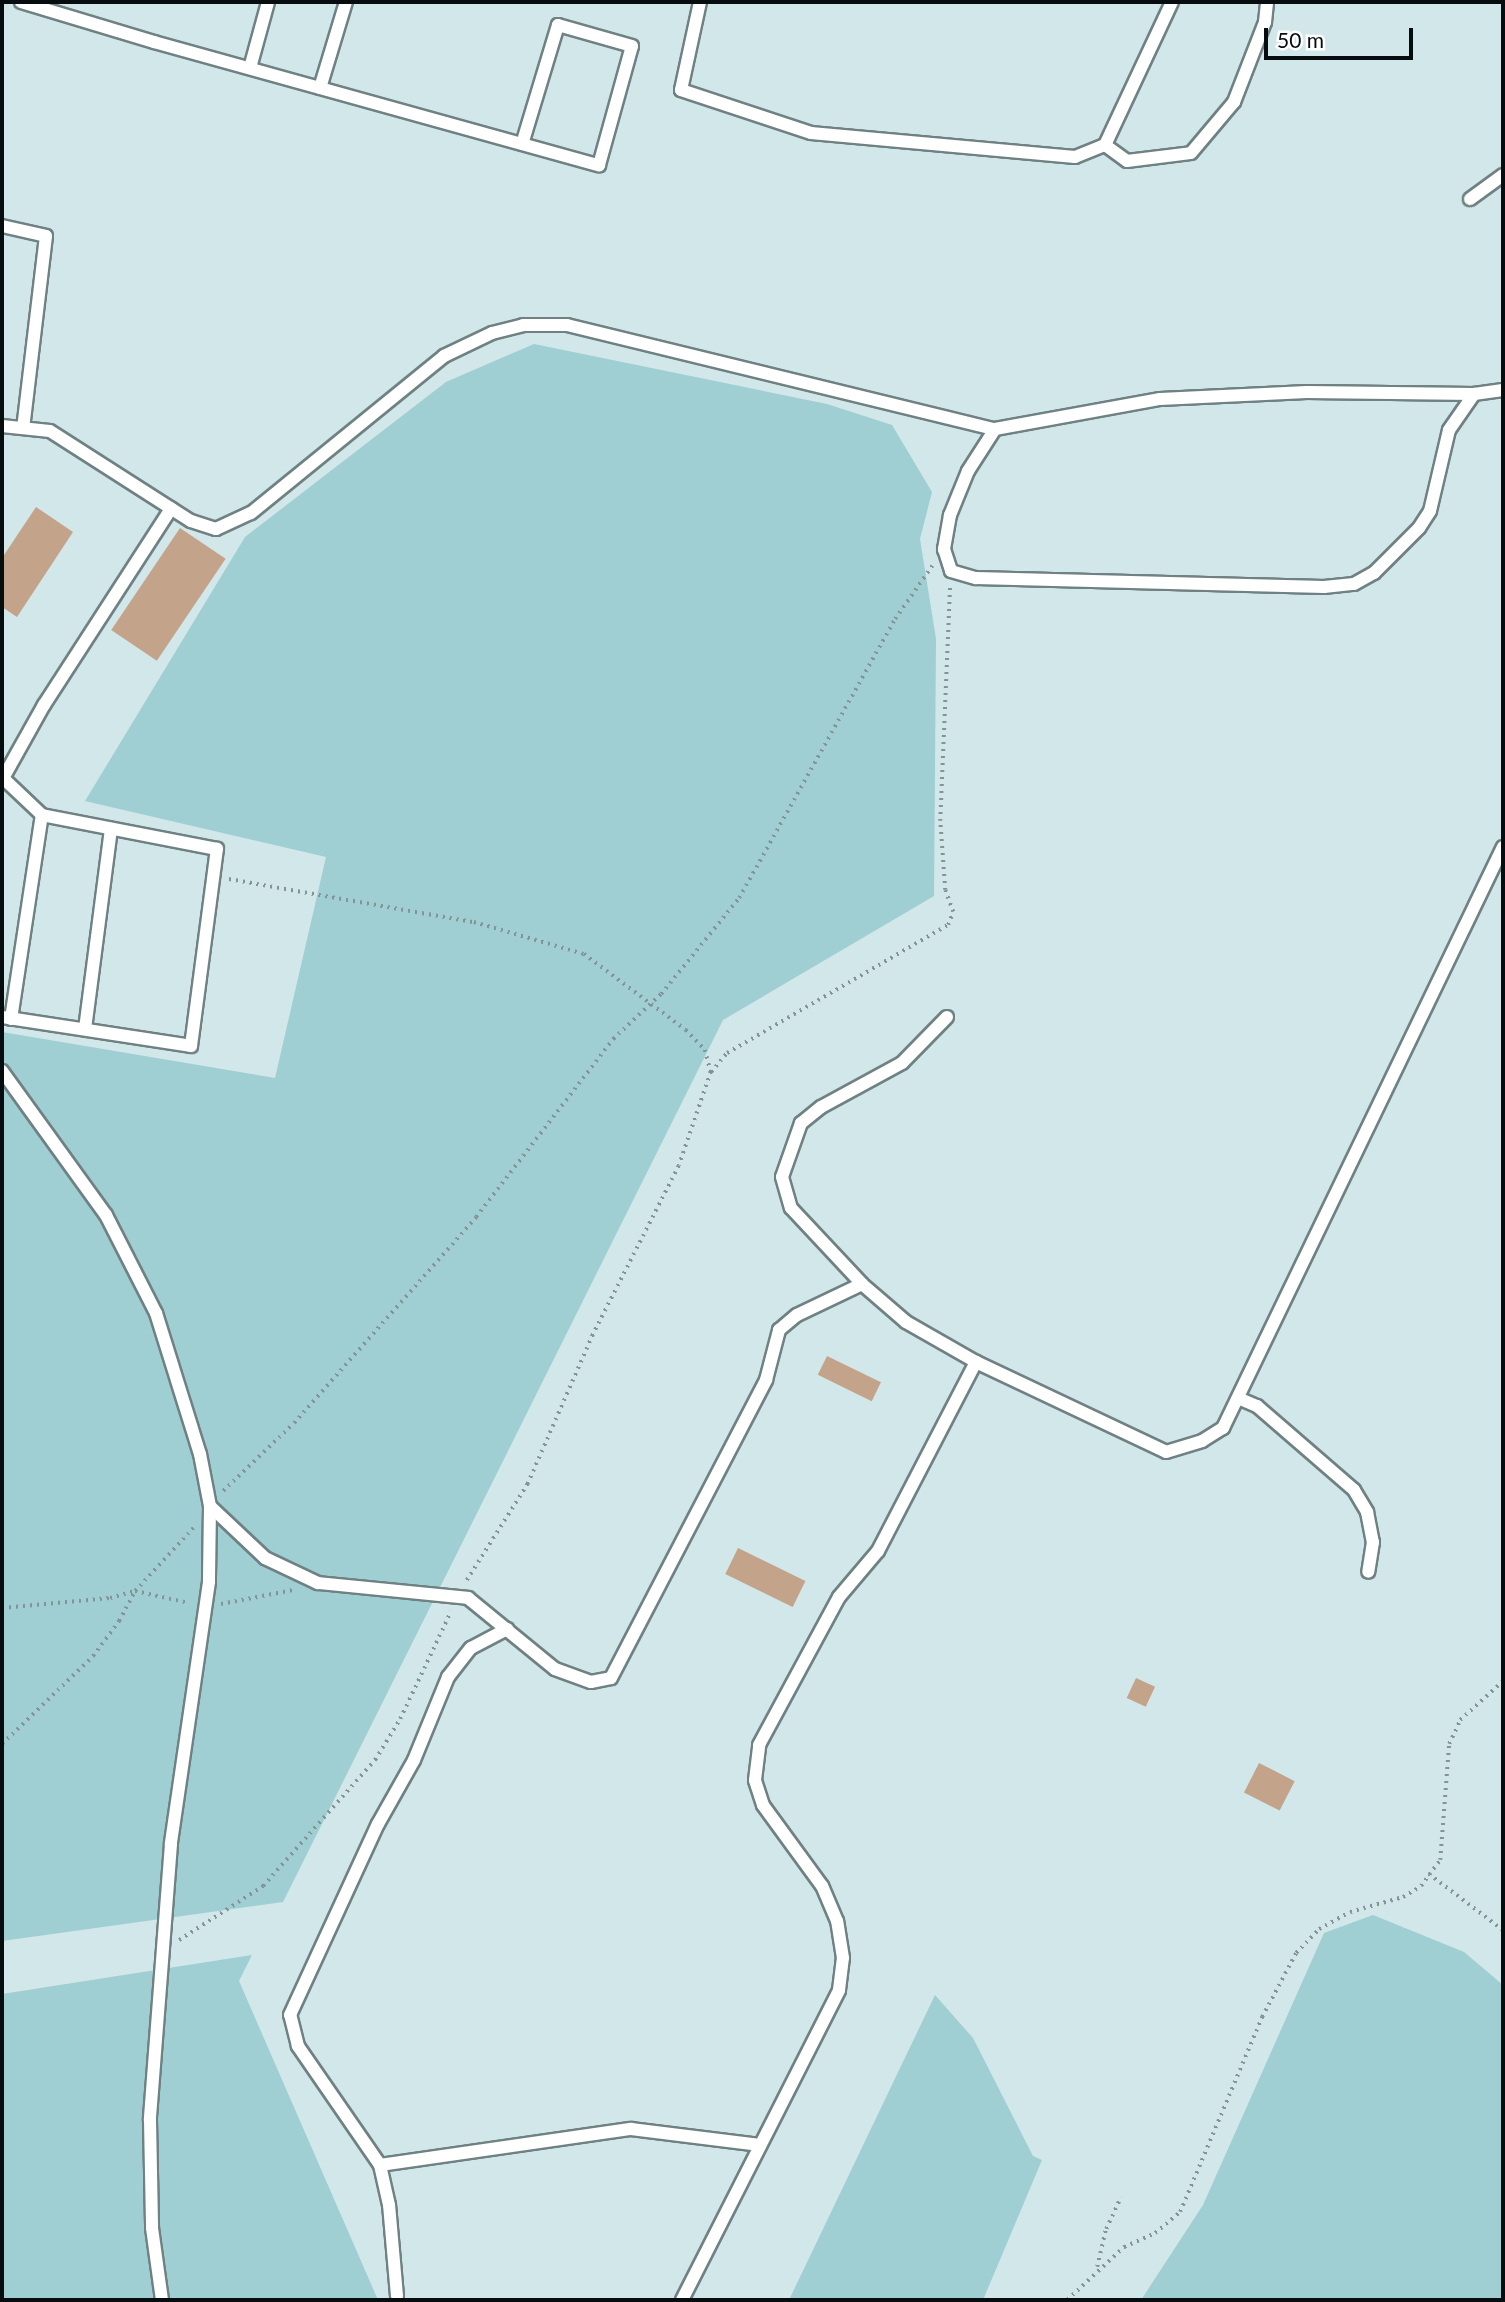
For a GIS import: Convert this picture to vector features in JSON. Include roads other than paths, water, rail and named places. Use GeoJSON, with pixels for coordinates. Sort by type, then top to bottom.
{"type":"FeatureCollection","features":[{"type":"Feature","properties":{"kind":"lane"},"geometry":{"type":"LineString","coordinates":[[21,2],[320,88],[522,144],[599,165],[632,46],[558,25],[522,144]]}},
{"type":"Feature","properties":{"kind":"lane"},"geometry":{"type":"LineString","coordinates":[[250,68],[268,2]]}},
{"type":"Feature","properties":{"kind":"lane"},"geometry":{"type":"LineString","coordinates":[[320,88],[346,2]]}},
{"type":"Feature","properties":{"kind":"lane"},"geometry":{"type":"LineString","coordinates":[[700,2],[681,90],[811,132],[1075,157],[1105,145],[1172,2]]}},
{"type":"Feature","properties":{"kind":"lane"},"geometry":{"type":"LineString","coordinates":[[1105,145],[1127,161],[1191,153],[1234,102],[1265,22],[1267,2]]}},
{"type":"Feature","properties":{"kind":"lane"},"geometry":{"type":"LineString","coordinates":[[1470,199],[1503,175]]}},
{"type":"Feature","properties":{"kind":"lane"},"geometry":{"type":"LineString","coordinates":[[2,226],[47,236],[23,428]]}},
{"type":"Feature","properties":{"kind":"lane"},"geometry":{"type":"LineString","coordinates":[[2,426],[50,430],[171,509],[216,529],[251,513],[444,356],[492,333],[523,325],[567,325],[995,429],[1160,399],[1307,391],[1474,394],[1503,390]]}},
{"type":"Feature","properties":{"kind":"lane"},"geometry":{"type":"LineString","coordinates":[[995,429],[955,504],[944,549],[951,571],[976,578],[1310,587],[1354,584],[1374,573],[1430,511],[1449,430],[1474,394]]}},
{"type":"Feature","properties":{"kind":"lane"},"geometry":{"type":"LineString","coordinates":[[42,815],[6,1018],[191,1046],[217,849],[42,815],[2,779],[44,705],[171,509]]}},
{"type":"Feature","properties":{"kind":"lane"},"geometry":{"type":"LineString","coordinates":[[85,1029],[111,829]]}},
{"type":"Feature","properties":{"kind":"lane"},"geometry":{"type":"LineString","coordinates":[[947,1017],[902,1063],[821,1107],[802,1123],[790,1144],[782,1177],[791,1208],[862,1284],[906,1322],[976,1362],[1166,1452],[1202,1441],[1223,1428],[1503,847]]}},
{"type":"Feature","properties":{"kind":"lane"},"geometry":{"type":"LineString","coordinates":[[2,1071],[106,1215],[156,1313],[200,1454],[210,1506],[205,1605],[171,1844],[150,2120],[152,2228],[162,2300]]}},
{"type":"Feature","properties":{"kind":"lane"},"geometry":{"type":"LineString","coordinates":[[210,1506],[265,1558],[318,1583],[468,1598],[555,1669],[591,1682],[611,1678],[766,1380],[779,1330],[797,1315],[862,1284]]}},
{"type":"Feature","properties":{"kind":"lane"},"geometry":{"type":"LineString","coordinates":[[682,2300],[839,1990],[843,1958],[837,1921],[822,1886],[763,1805],[755,1780],[759,1745],[839,1597],[878,1552],[976,1362]]}},
{"type":"Feature","properties":{"kind":"lane"},"geometry":{"type":"LineString","coordinates":[[1238,1398],[1257,1406],[1354,1490],[1367,1512],[1373,1542],[1368,1572]]}},
{"type":"Feature","properties":{"kind":"lane"},"geometry":{"type":"LineString","coordinates":[[397,2296],[389,2205],[380,2165],[298,2046],[290,2015],[379,1824],[414,1760],[448,1676],[471,1648],[507,1629]]}},
{"type":"Feature","properties":{"kind":"lane"},"geometry":{"type":"LineString","coordinates":[[380,2165],[631,2129],[760,2145]]}}]}
